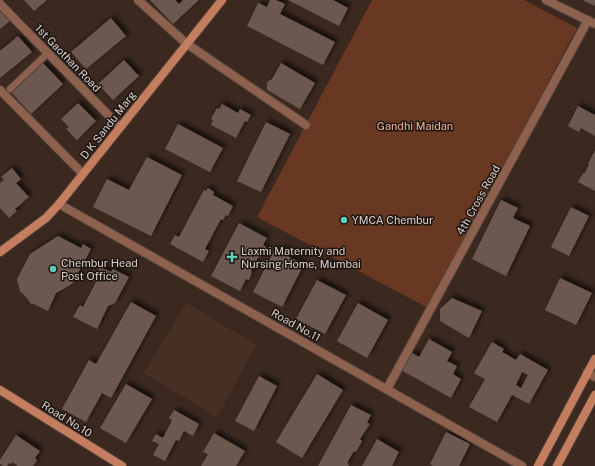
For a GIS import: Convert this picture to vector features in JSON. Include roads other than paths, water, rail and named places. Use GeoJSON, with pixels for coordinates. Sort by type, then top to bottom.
{"type":"FeatureCollection","features":[{"type":"Feature","properties":{"kind":"main road","name":"D K Sandu Marg"},"geometry":{"type":"LineString","coordinates":[[0,252],[46,218],[59,204],[222,0]]}},
{"type":"Feature","properties":{"kind":"main road"},"geometry":{"type":"LineString","coordinates":[[538,466],[591,375],[595,358]]}},
{"type":"Feature","properties":{"kind":"main road","name":"Road No.10"},"geometry":{"type":"LineString","coordinates":[[0,390],[122,466]]}},
{"type":"Feature","properties":{"kind":"main road"},"geometry":{"type":"LineString","coordinates":[[557,466],[595,395]]}},
{"type":"Feature","properties":{"kind":"street"},"geometry":{"type":"LineString","coordinates":[[138,0],[187,44],[306,125]]}},
{"type":"Feature","properties":{"kind":"street"},"geometry":{"type":"LineString","coordinates":[[546,0],[592,22]]}},
{"type":"Feature","properties":{"kind":"street","name":"1st Gaothan Road"},"geometry":{"type":"LineString","coordinates":[[0,4],[120,127]]}},
{"type":"Feature","properties":{"kind":"street","name":"4th Cross Road"},"geometry":{"type":"LineString","coordinates":[[387,389],[592,22]]}},
{"type":"Feature","properties":{"kind":"street"},"geometry":{"type":"LineString","coordinates":[[0,90],[83,174]]}},
{"type":"Feature","properties":{"kind":"street","name":"Road No.11"},"geometry":{"type":"LineString","coordinates":[[59,204],[522,466]]}},
{"type":"Feature","properties":{"kind":"lane"},"geometry":{"type":"LineString","coordinates":[[10,89],[48,53]]}},
{"type":"Feature","properties":{"kind":"place","name":"YMCA Chembur"},"geometry":{"type":"Point","coordinates":[344,220]}},
{"type":"Feature","properties":{"kind":"place","name":"Laxmi Maternity and Nursing Home, Mumbai"},"geometry":{"type":"Point","coordinates":[232,257]}},
{"type":"Feature","properties":{"kind":"place","name":"Chembur Head Post Office"},"geometry":{"type":"Point","coordinates":[53,269]}},
{"type":"Feature","properties":{"kind":"park label","name":"Gandhi Maidan"},"geometry":{"type":"Point","coordinates":[415,126]}}]}
